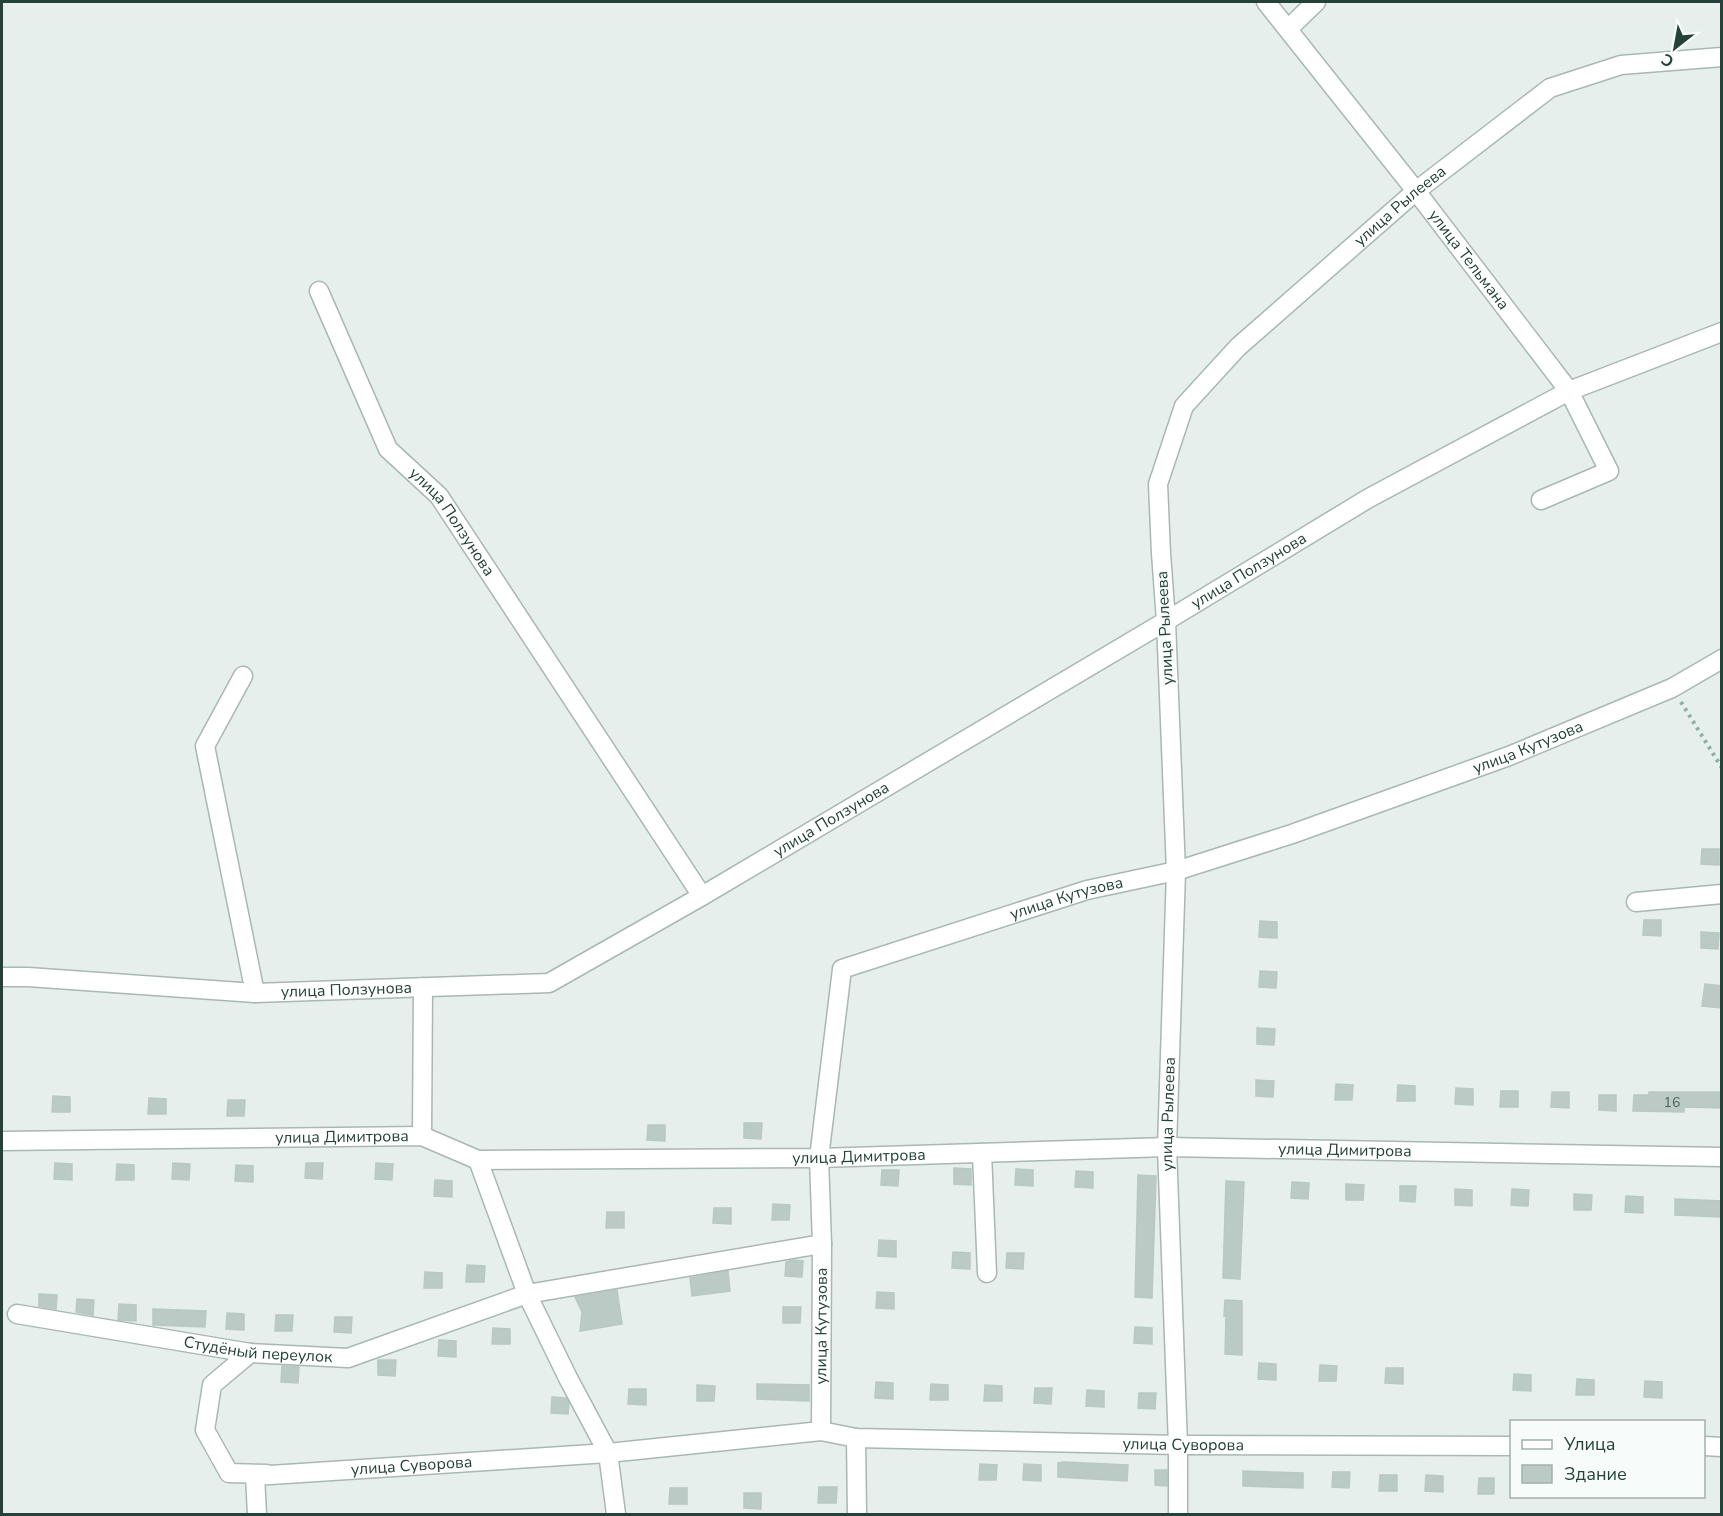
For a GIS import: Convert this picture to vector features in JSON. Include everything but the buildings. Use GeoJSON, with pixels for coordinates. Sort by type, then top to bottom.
{"type":"FeatureCollection","features":[{"type":"Feature","properties":{"kind":"street","name":"улица Тельмана"},"geometry":{"type":"LineString","coordinates":[[1266,2],[1416,191],[1569,391],[1609,471],[1540,500]]}},
{"type":"Feature","properties":{"kind":"street"},"geometry":{"type":"LineString","coordinates":[[1288,29],[1316,2]]}},
{"type":"Feature","properties":{"kind":"street","name":"улица Рылеева"},"geometry":{"type":"LineString","coordinates":[[1178,1515],[1178,1445],[1167,1147],[1176,871],[1158,484],[1184,406],[1238,347],[1416,191],[1550,88],[1621,65],[1722,57]]}},
{"type":"Feature","properties":{"kind":"street","name":"улица Ползунова"},"geometry":{"type":"LineString","coordinates":[[319,291],[388,449],[439,496],[702,896]]}},
{"type":"Feature","properties":{"kind":"street","name":"улица Ползунова"},"geometry":{"type":"LineString","coordinates":[[2,977],[255,993],[549,983],[702,896],[1369,498],[1569,391],[1722,332]]}},
{"type":"Feature","properties":{"kind":"street","name":"улица Кутузова"},"geometry":{"type":"LineString","coordinates":[[821,1431],[822,1244],[819,1158],[842,969],[1087,890],[1176,871],[1292,834],[1509,756],[1672,688],[1722,659]]}},
{"type":"Feature","properties":{"kind":"street"},"geometry":{"type":"LineString","coordinates":[[243,676],[205,746],[255,993]]}},
{"type":"Feature","properties":{"kind":"street"},"geometry":{"type":"LineString","coordinates":[[1636,902],[1722,894]]}},
{"type":"Feature","properties":{"kind":"street"},"geometry":{"type":"LineString","coordinates":[[422,1136],[423,987]]}},
{"type":"Feature","properties":{"kind":"street","name":"улица Димитрова"},"geometry":{"type":"LineString","coordinates":[[2,1141],[422,1136],[478,1160],[819,1158],[1167,1147],[1722,1157]]}},
{"type":"Feature","properties":{"kind":"street"},"geometry":{"type":"LineString","coordinates":[[982,1153],[987,1273]]}},
{"type":"Feature","properties":{"kind":"street"},"geometry":{"type":"LineString","coordinates":[[478,1160],[527,1294],[608,1453],[616,1515]]}},
{"type":"Feature","properties":{"kind":"street","name":"Студёный переулок"},"geometry":{"type":"LineString","coordinates":[[17,1314],[250,1353],[348,1358],[527,1294],[822,1244]]}},
{"type":"Feature","properties":{"kind":"street","name":"улица Суворова"},"geometry":{"type":"LineString","coordinates":[[250,1353],[213,1385],[206,1430],[229,1473],[272,1474],[608,1453],[821,1431],[856,1438],[1178,1445],[1510,1446]]}},
{"type":"Feature","properties":{"kind":"street"},"geometry":{"type":"LineString","coordinates":[[856,1438],[857,1515]]}},
{"type":"Feature","properties":{"kind":"street"},"geometry":{"type":"LineString","coordinates":[[1705,1446],[1722,1447]]}},
{"type":"Feature","properties":{"kind":"street"},"geometry":{"type":"LineString","coordinates":[[257,1515],[255,1476],[272,1474]]}},
{"type":"Feature","properties":{"kind":"path"},"geometry":{"type":"LineString","coordinates":[[1672,688],[1722,768]]}}]}
